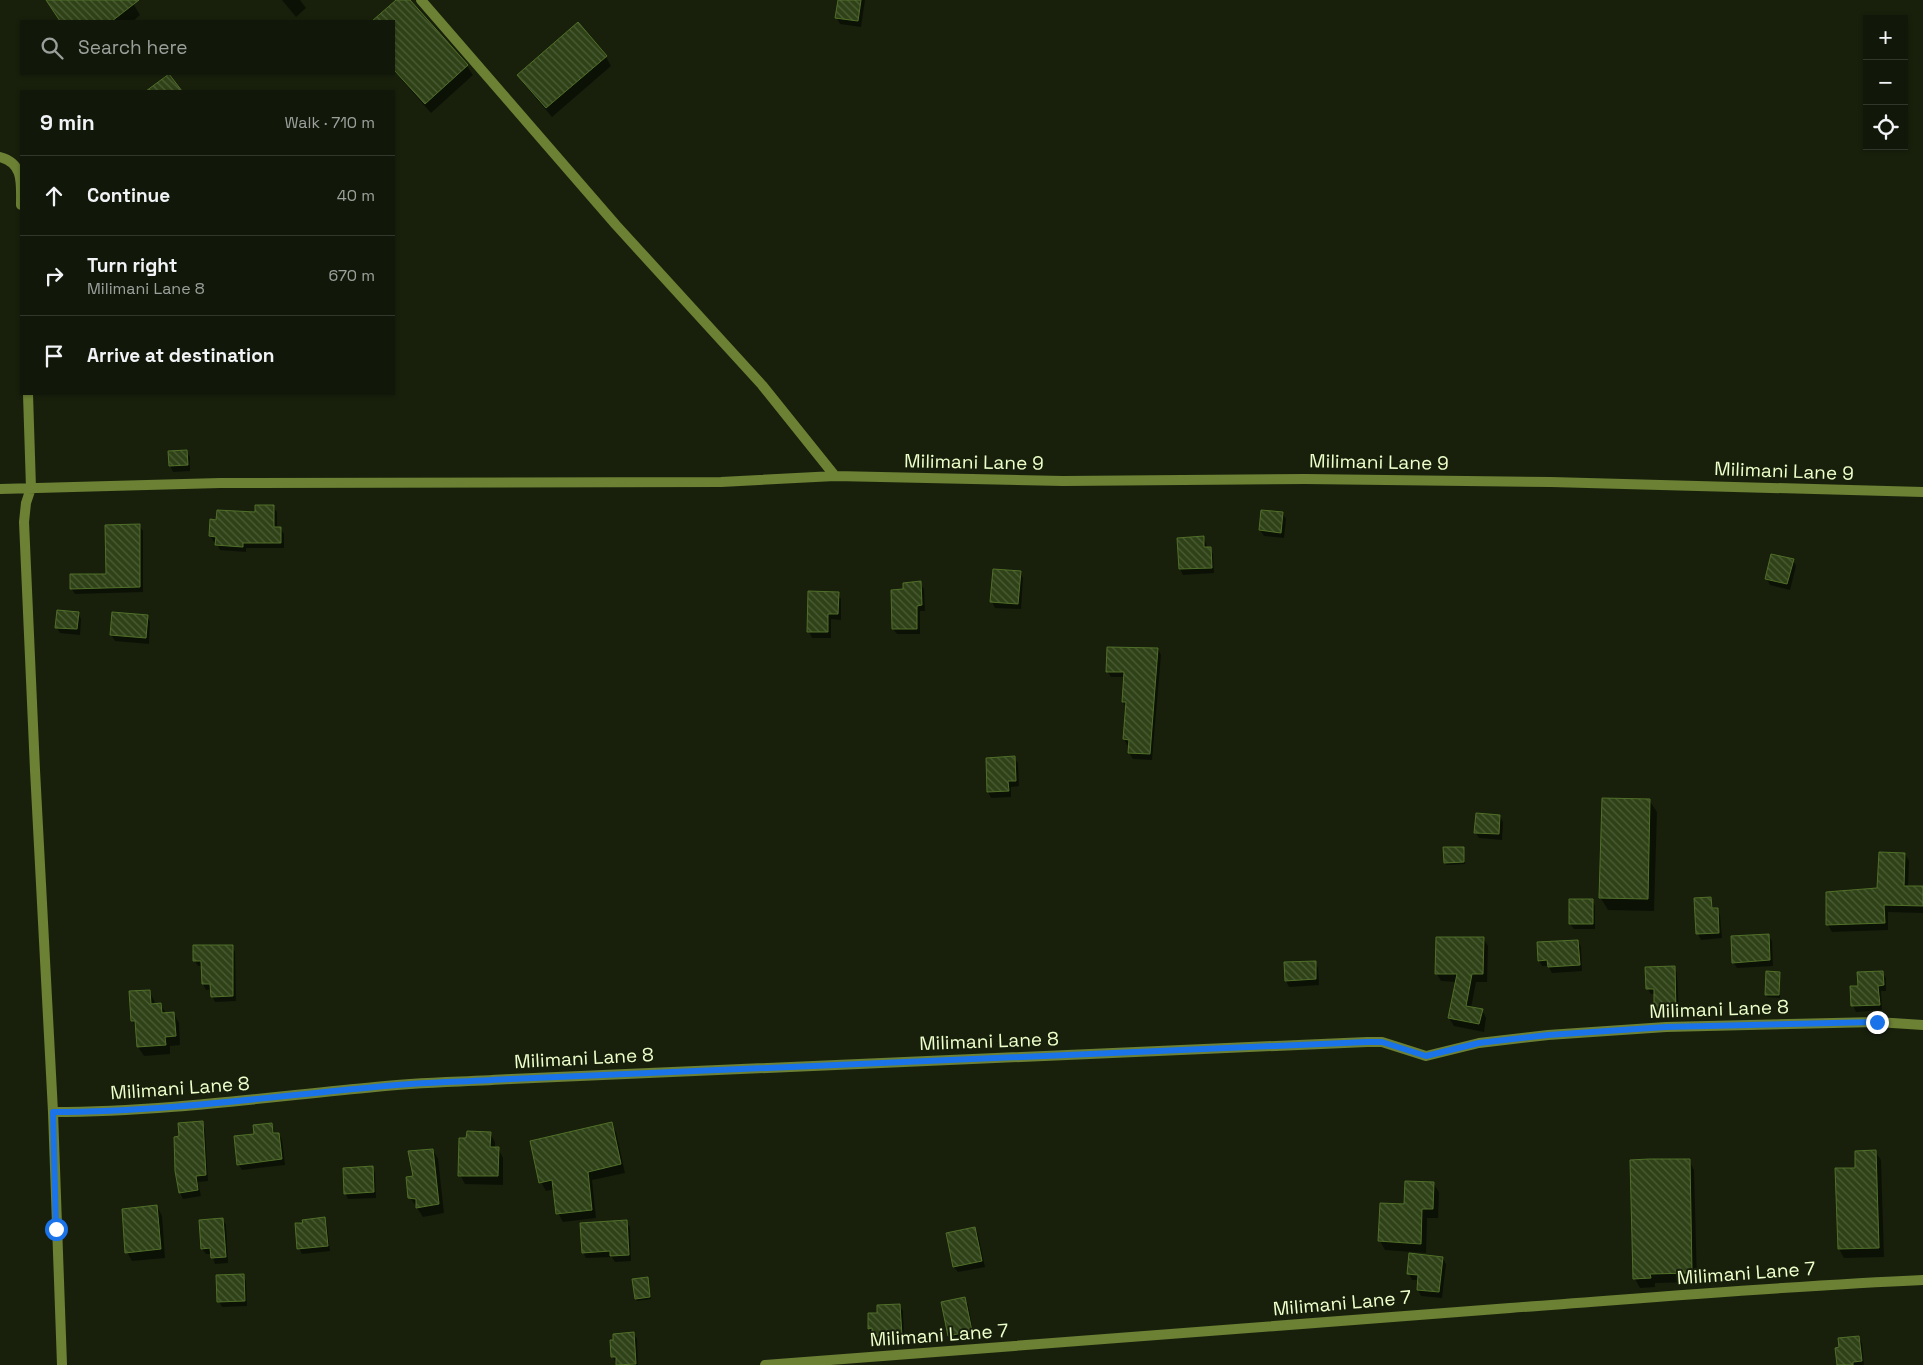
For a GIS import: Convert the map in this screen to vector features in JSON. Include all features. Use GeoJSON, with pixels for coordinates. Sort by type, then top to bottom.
{"type":"FeatureCollection","features":[{"type":"Feature","properties":{"kind":"street"},"geometry":{"type":"LineString","coordinates":[[422,0],[616,225],[762,385],[835,476]]}},
{"type":"Feature","properties":{"kind":"street"},"geometry":{"type":"LineString","coordinates":[[0,157],[9,159],[18,169],[20,182]]}},
{"type":"Feature","properties":{"kind":"street"},"geometry":{"type":"LineString","coordinates":[[28,395],[31,488],[26,504],[24,522],[34,760],[53,1112],[62,1365]]}},
{"type":"Feature","properties":{"kind":"street","name":"Milimani Lane 9"},"geometry":{"type":"LineString","coordinates":[[0,489],[220,483],[721,482],[835,476],[1063,481],[1304,479],[1551,482],[1923,492]]}},
{"type":"Feature","properties":{"kind":"street","name":"Milimani Lane 8"},"geometry":{"type":"LineString","coordinates":[[53,1112],[95,1112],[247,1100],[376,1086],[511,1079],[1367,1042],[1382,1042],[1426,1056],[1479,1043],[1548,1035],[1779,1024],[1877,1022],[1923,1025]]}},
{"type":"Feature","properties":{"kind":"street","name":"Milimani Lane 7"},"geometry":{"type":"LineString","coordinates":[[765,1365],[1748,1289],[1923,1280]]}},
{"type":"Feature","properties":{"kind":"building"},"geometry":{"type":"Polygon","coordinates":[[[46,0],[139,0],[113,20],[59,20],[46,0]]]}},
{"type":"Feature","properties":{"kind":"building"},"geometry":{"type":"Polygon","coordinates":[[[396,0],[410,0],[468,65],[425,104],[395,71],[395,20],[373,20],[396,0]]]}},
{"type":"Feature","properties":{"kind":"building"},"geometry":{"type":"Polygon","coordinates":[[[838,0],[861,0],[858,21],[835,18],[838,0]]]}},
{"type":"Feature","properties":{"kind":"building"},"geometry":{"type":"Polygon","coordinates":[[[578,22],[607,56],[546,108],[517,75],[578,22]]]}},
{"type":"Feature","properties":{"kind":"building"},"geometry":{"type":"Polygon","coordinates":[[[170,75],[181,90],[147,90],[170,75]]]}},
{"type":"Feature","properties":{"kind":"building"},"geometry":{"type":"Polygon","coordinates":[[[187,450],[188,465],[169,466],[168,451],[187,450]]]}},
{"type":"Feature","properties":{"kind":"building"},"geometry":{"type":"Polygon","coordinates":[[[255,505],[274,505],[274,527],[281,527],[281,543],[243,543],[243,547],[215,545],[216,537],[209,536],[210,519],[216,520],[217,510],[255,512],[255,505]]]}},
{"type":"Feature","properties":{"kind":"building"},"geometry":{"type":"Polygon","coordinates":[[[1261,510],[1283,512],[1281,533],[1259,530],[1261,510]]]}},
{"type":"Feature","properties":{"kind":"building"},"geometry":{"type":"Polygon","coordinates":[[[140,524],[140,587],[70,589],[70,574],[106,574],[105,525],[140,524]]]}},
{"type":"Feature","properties":{"kind":"building"},"geometry":{"type":"Polygon","coordinates":[[[1204,536],[1204,547],[1211,547],[1212,568],[1179,569],[1177,538],[1204,536]]]}},
{"type":"Feature","properties":{"kind":"building"},"geometry":{"type":"Polygon","coordinates":[[[1771,554],[1794,559],[1787,584],[1765,579],[1771,554]]]}},
{"type":"Feature","properties":{"kind":"building"},"geometry":{"type":"Polygon","coordinates":[[[993,569],[1021,571],[1018,604],[990,602],[993,569]]]}},
{"type":"Feature","properties":{"kind":"building"},"geometry":{"type":"Polygon","coordinates":[[[921,581],[922,605],[917,606],[917,629],[892,629],[891,590],[903,589],[903,583],[921,581]]]}},
{"type":"Feature","properties":{"kind":"building"},"geometry":{"type":"Polygon","coordinates":[[[808,591],[839,592],[838,614],[828,614],[828,632],[807,632],[808,591]]]}},
{"type":"Feature","properties":{"kind":"building"},"geometry":{"type":"Polygon","coordinates":[[[57,610],[79,612],[77,629],[55,628],[57,610]]]}},
{"type":"Feature","properties":{"kind":"building"},"geometry":{"type":"Polygon","coordinates":[[[112,612],[148,615],[146,638],[110,635],[112,612]]]}},
{"type":"Feature","properties":{"kind":"building"},"geometry":{"type":"Polygon","coordinates":[[[1107,647],[1158,648],[1150,754],[1128,753],[1129,740],[1123,739],[1126,702],[1122,702],[1124,672],[1106,672],[1107,647]]]}},
{"type":"Feature","properties":{"kind":"building"},"geometry":{"type":"Polygon","coordinates":[[[1015,756],[1016,781],[1008,781],[1009,791],[987,792],[986,758],[1015,756]]]}},
{"type":"Feature","properties":{"kind":"building"},"geometry":{"type":"Polygon","coordinates":[[[1602,798],[1650,799],[1648,899],[1599,898],[1602,798]]]}},
{"type":"Feature","properties":{"kind":"building"},"geometry":{"type":"Polygon","coordinates":[[[1476,813],[1500,815],[1499,834],[1474,833],[1476,813]]]}},
{"type":"Feature","properties":{"kind":"building"},"geometry":{"type":"Polygon","coordinates":[[[1443,847],[1464,847],[1464,862],[1444,863],[1443,847]]]}},
{"type":"Feature","properties":{"kind":"building"},"geometry":{"type":"Polygon","coordinates":[[[1879,852],[1905,853],[1904,886],[1923,886],[1923,906],[1884,905],[1885,923],[1826,925],[1826,892],[1877,888],[1879,852]]]}},
{"type":"Feature","properties":{"kind":"building"},"geometry":{"type":"Polygon","coordinates":[[[1711,897],[1712,908],[1718,908],[1719,933],[1696,934],[1694,898],[1711,897]]]}},
{"type":"Feature","properties":{"kind":"building"},"geometry":{"type":"Polygon","coordinates":[[[1569,899],[1593,899],[1593,924],[1569,924],[1569,899]]]}},
{"type":"Feature","properties":{"kind":"building"},"geometry":{"type":"Polygon","coordinates":[[[1769,934],[1770,960],[1732,963],[1731,936],[1769,934]]]}},
{"type":"Feature","properties":{"kind":"building"},"geometry":{"type":"Polygon","coordinates":[[[1436,937],[1484,937],[1483,974],[1472,974],[1466,1006],[1483,1009],[1479,1024],[1448,1018],[1457,974],[1435,974],[1436,937]]]}},
{"type":"Feature","properties":{"kind":"building"},"geometry":{"type":"Polygon","coordinates":[[[1578,940],[1580,965],[1548,967],[1547,960],[1538,961],[1537,942],[1578,940]]]}},
{"type":"Feature","properties":{"kind":"building"},"geometry":{"type":"Polygon","coordinates":[[[193,945],[233,945],[233,996],[211,997],[210,984],[202,984],[201,961],[193,961],[193,945]]]}},
{"type":"Feature","properties":{"kind":"building"},"geometry":{"type":"Polygon","coordinates":[[[1316,961],[1316,979],[1285,981],[1284,962],[1316,961]]]}},
{"type":"Feature","properties":{"kind":"building"},"geometry":{"type":"Polygon","coordinates":[[[1675,966],[1676,1012],[1654,1012],[1654,989],[1646,989],[1645,967],[1675,966]]]}},
{"type":"Feature","properties":{"kind":"building"},"geometry":{"type":"Polygon","coordinates":[[[1766,971],[1780,972],[1779,995],[1765,995],[1766,971]]]}},
{"type":"Feature","properties":{"kind":"building"},"geometry":{"type":"Polygon","coordinates":[[[1883,971],[1884,985],[1878,986],[1880,1005],[1851,1006],[1850,986],[1858,986],[1857,972],[1883,971]]]}},
{"type":"Feature","properties":{"kind":"building"},"geometry":{"type":"Polygon","coordinates":[[[150,990],[151,1004],[161,1003],[162,1013],[174,1012],[176,1036],[165,1037],[166,1045],[137,1047],[135,1021],[131,1021],[129,991],[150,990]]]}},
{"type":"Feature","properties":{"kind":"building"},"geometry":{"type":"Polygon","coordinates":[[[203,1121],[206,1175],[196,1176],[198,1190],[179,1193],[175,1171],[174,1137],[179,1136],[178,1123],[203,1121]]]}},
{"type":"Feature","properties":{"kind":"building"},"geometry":{"type":"Polygon","coordinates":[[[612,1122],[621,1164],[588,1172],[592,1210],[556,1214],[552,1180],[539,1183],[530,1141],[612,1122]]]}},
{"type":"Feature","properties":{"kind":"building"},"geometry":{"type":"Polygon","coordinates":[[[272,1123],[273,1133],[279,1133],[282,1159],[237,1165],[234,1136],[254,1134],[253,1125],[272,1123]]]}},
{"type":"Feature","properties":{"kind":"building"},"geometry":{"type":"Polygon","coordinates":[[[467,1131],[491,1132],[490,1147],[499,1147],[498,1176],[458,1176],[459,1138],[466,1138],[467,1131]]]}},
{"type":"Feature","properties":{"kind":"building"},"geometry":{"type":"Polygon","coordinates":[[[433,1149],[439,1204],[416,1208],[416,1199],[408,1198],[406,1177],[413,1176],[408,1151],[433,1149]]]}},
{"type":"Feature","properties":{"kind":"building"},"geometry":{"type":"Polygon","coordinates":[[[1876,1150],[1879,1248],[1838,1249],[1835,1168],[1855,1168],[1855,1151],[1876,1150]]]}},
{"type":"Feature","properties":{"kind":"building"},"geometry":{"type":"Polygon","coordinates":[[[1690,1159],[1692,1273],[1650,1274],[1651,1278],[1633,1279],[1630,1160],[1690,1159]]]}},
{"type":"Feature","properties":{"kind":"building"},"geometry":{"type":"Polygon","coordinates":[[[373,1166],[374,1192],[344,1194],[343,1168],[373,1166]]]}},
{"type":"Feature","properties":{"kind":"building"},"geometry":{"type":"Polygon","coordinates":[[[1405,1181],[1434,1182],[1433,1209],[1422,1209],[1421,1244],[1378,1241],[1380,1203],[1404,1204],[1405,1181]]]}},
{"type":"Feature","properties":{"kind":"building"},"geometry":{"type":"Polygon","coordinates":[[[157,1205],[161,1249],[125,1253],[122,1209],[157,1205]]]}},
{"type":"Feature","properties":{"kind":"building"},"geometry":{"type":"Polygon","coordinates":[[[325,1217],[328,1246],[297,1249],[295,1223],[303,1223],[302,1220],[325,1217]]]}},
{"type":"Feature","properties":{"kind":"building"},"geometry":{"type":"Polygon","coordinates":[[[223,1218],[226,1257],[211,1258],[210,1248],[201,1249],[199,1220],[223,1218]]]}},
{"type":"Feature","properties":{"kind":"building"},"geometry":{"type":"Polygon","coordinates":[[[627,1220],[629,1255],[610,1256],[610,1251],[582,1253],[580,1223],[627,1220]]]}},
{"type":"Feature","properties":{"kind":"building"},"geometry":{"type":"Polygon","coordinates":[[[975,1227],[982,1261],[953,1267],[946,1233],[975,1227]]]}},
{"type":"Feature","properties":{"kind":"building"},"geometry":{"type":"Polygon","coordinates":[[[1409,1253],[1443,1257],[1439,1292],[1417,1290],[1418,1275],[1407,1274],[1409,1253]]]}},
{"type":"Feature","properties":{"kind":"building"},"geometry":{"type":"Polygon","coordinates":[[[244,1274],[245,1301],[217,1302],[216,1275],[244,1274]]]}},
{"type":"Feature","properties":{"kind":"building"},"geometry":{"type":"Polygon","coordinates":[[[648,1277],[650,1297],[635,1299],[632,1279],[648,1277]]]}},
{"type":"Feature","properties":{"kind":"building"},"geometry":{"type":"Polygon","coordinates":[[[965,1297],[972,1331],[948,1336],[941,1302],[965,1297]]]}},
{"type":"Feature","properties":{"kind":"building"},"geometry":{"type":"Polygon","coordinates":[[[900,1304],[902,1336],[872,1337],[872,1328],[868,1329],[868,1313],[877,1313],[877,1305],[900,1304]]]}},
{"type":"Feature","properties":{"kind":"building"},"geometry":{"type":"Polygon","coordinates":[[[634,1332],[636,1364],[616,1365],[616,1357],[611,1357],[610,1340],[613,1340],[613,1334],[634,1332]]]}},
{"type":"Feature","properties":{"kind":"building"},"geometry":{"type":"Polygon","coordinates":[[[1859,1336],[1862,1361],[1853,1362],[1853,1365],[1837,1365],[1835,1348],[1839,1347],[1838,1338],[1859,1336]]]}},
{"type":"Feature","properties":{"kind":"route"},"geometry":{"type":"LineString","coordinates":[[56,1229],[53,1112],[95,1112],[247,1100],[376,1086],[1367,1042],[1382,1042],[1426,1056],[1479,1043],[1548,1035],[1666,1027],[1877,1022]]}}]}
